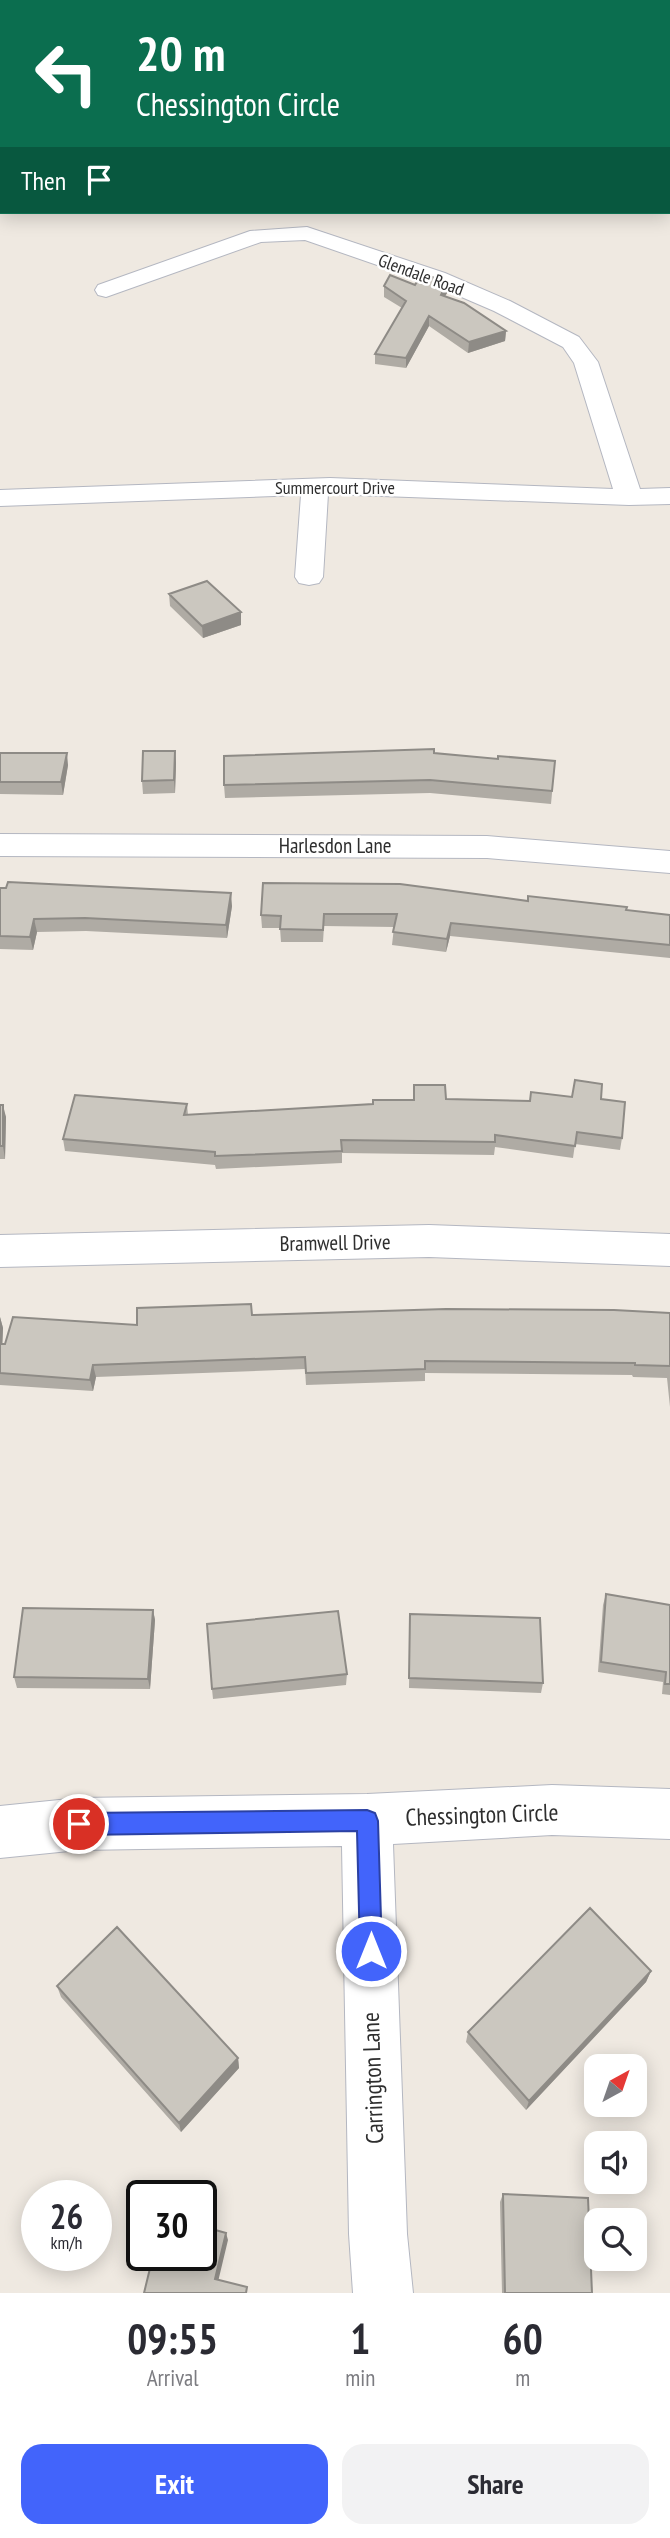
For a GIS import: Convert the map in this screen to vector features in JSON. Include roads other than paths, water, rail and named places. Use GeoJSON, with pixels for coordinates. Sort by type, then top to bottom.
{"type":"FeatureCollection","features":[{"type":"Feature","properties":{"kind":"street","name":"Glendale Road"},"geometry":{"type":"LineString","coordinates":[[106,290],[258,236],[291,232],[307,233],[437,278],[502,306],[571,342],[586,362],[629,498]]}},
{"type":"Feature","properties":{"kind":"street","name":"Summercourt Drive"},"geometry":{"type":"LineString","coordinates":[[0,498],[316,487],[629,498],[670,496]]}},
{"type":"Feature","properties":{"kind":"street"},"geometry":{"type":"LineString","coordinates":[[309,577],[316,487]]}},
{"type":"Feature","properties":{"kind":"street","name":"Harlesdon Lane"},"geometry":{"type":"LineString","coordinates":[[0,845],[487,847],[670,862]]}},
{"type":"Feature","properties":{"kind":"street","name":"Bramwell Drive"},"geometry":{"type":"LineString","coordinates":[[0,1251],[429,1241],[670,1250]]}},
{"type":"Feature","properties":{"kind":"street","name":"Chessington Circle"},"geometry":{"type":"LineString","coordinates":[[0,1832],[79,1824],[367,1821],[552,1810],[670,1814]]}},
{"type":"Feature","properties":{"kind":"street","name":"Carrington Lane"},"geometry":{"type":"LineString","coordinates":[[367,1821],[378,2221],[383,2293]]}}]}
